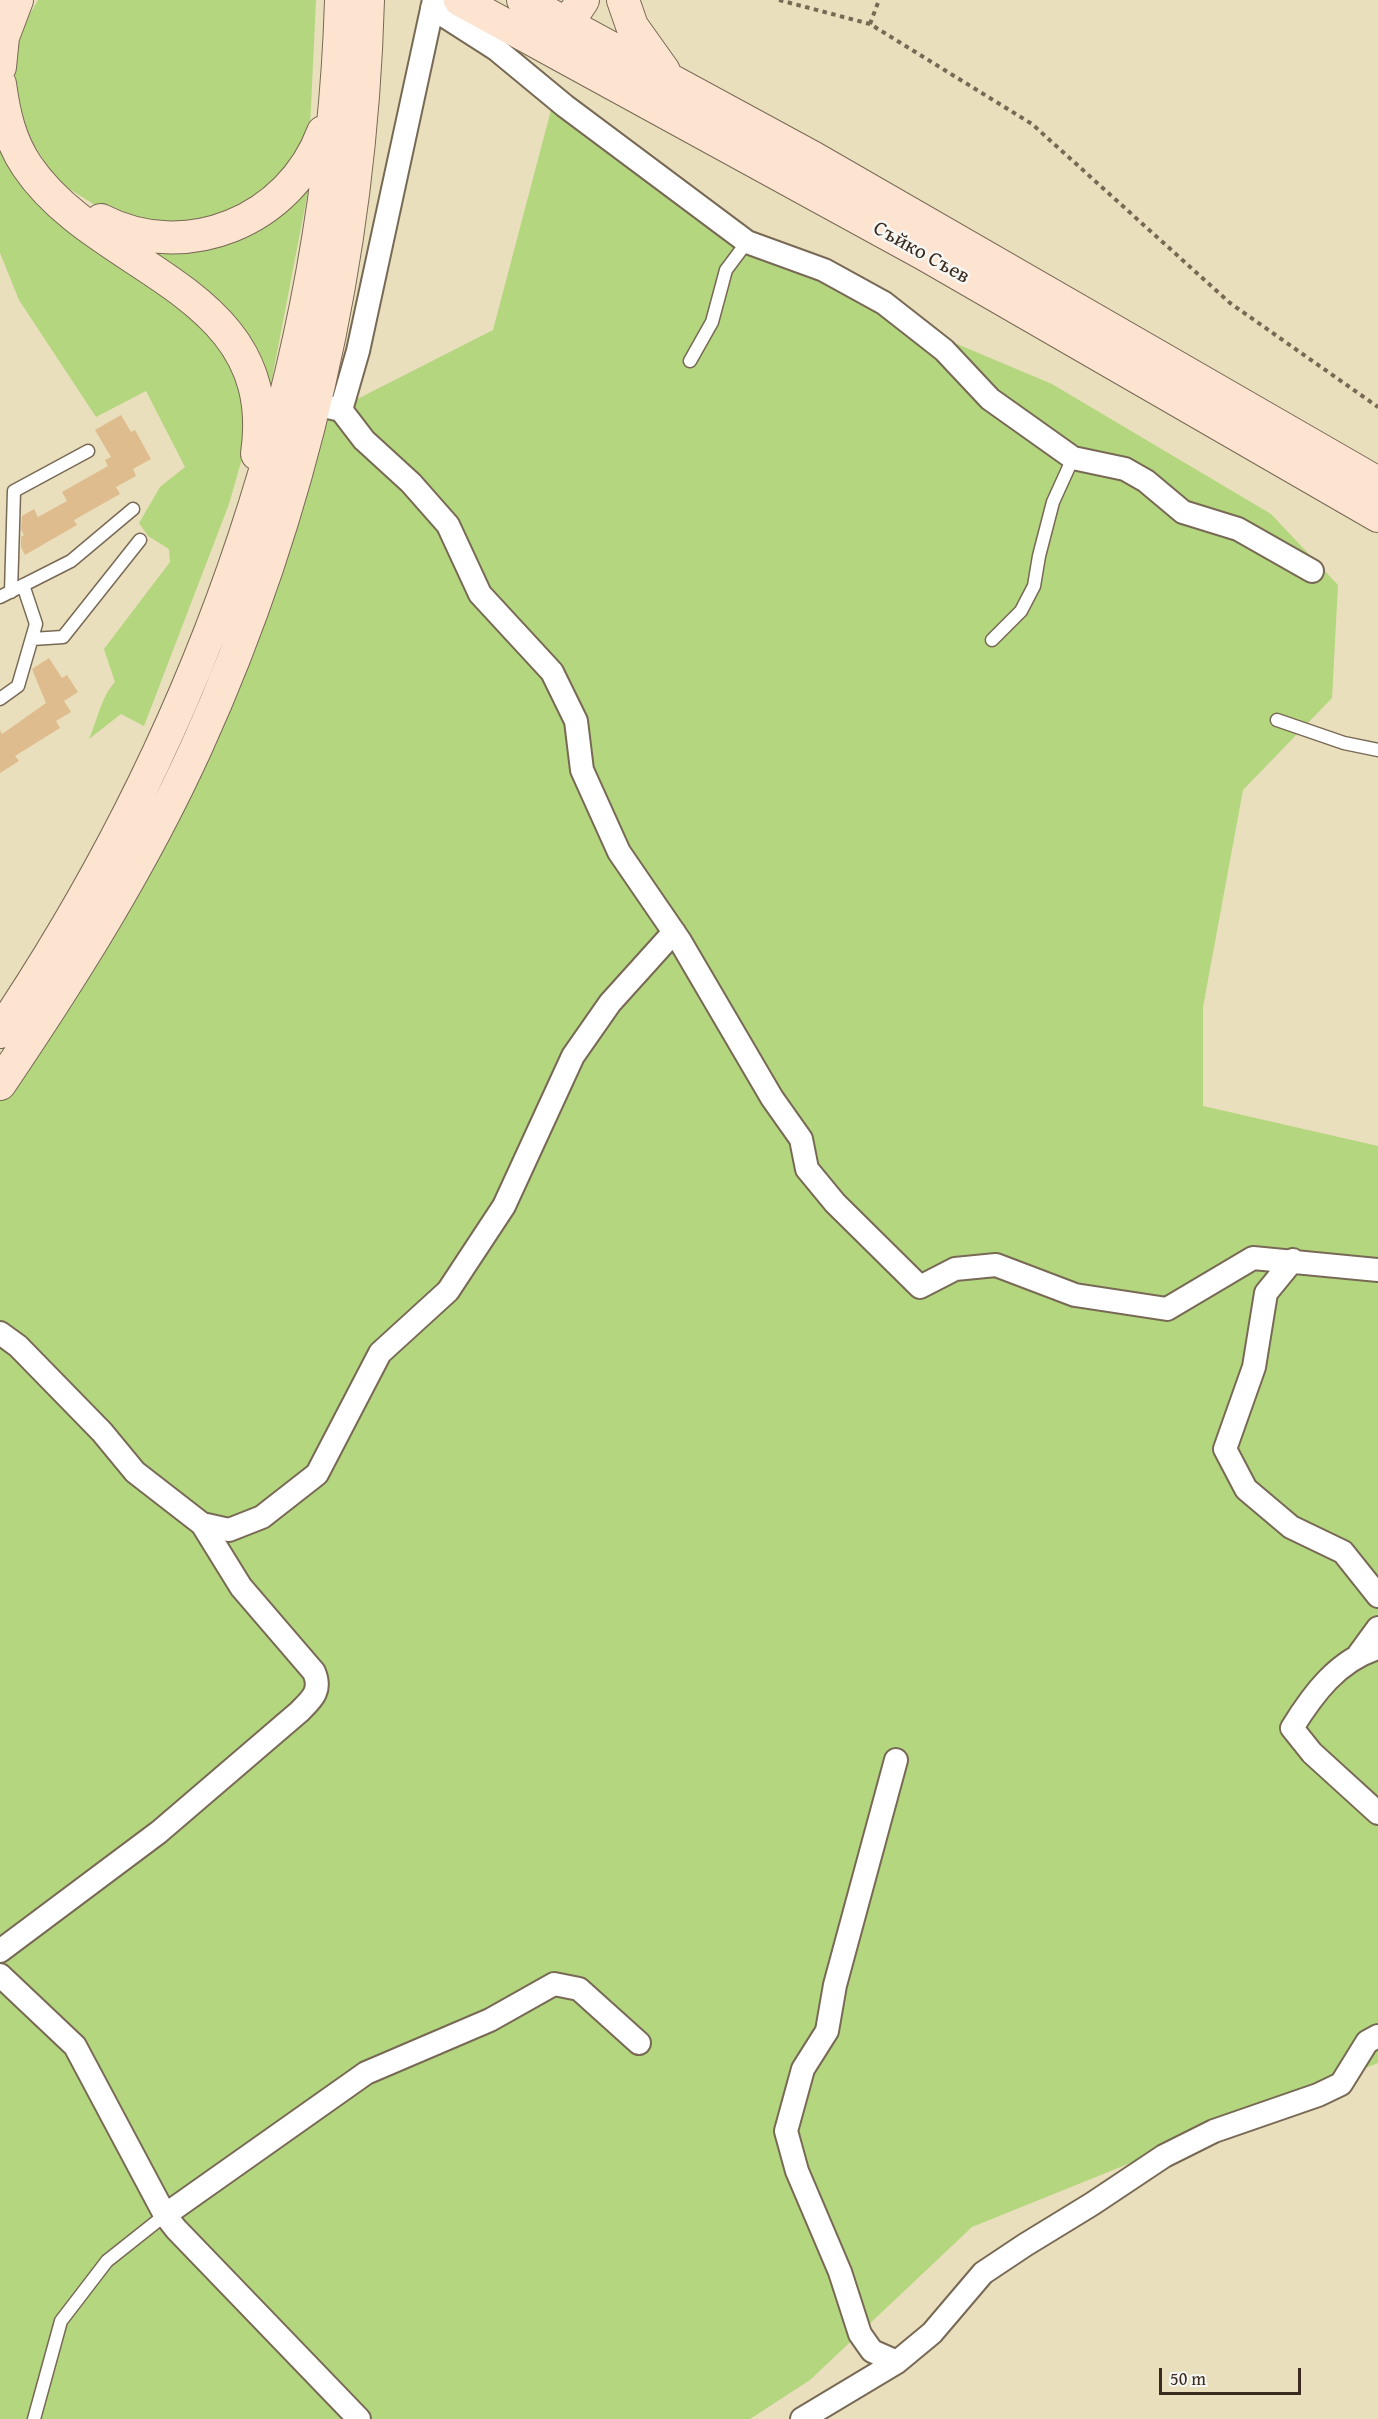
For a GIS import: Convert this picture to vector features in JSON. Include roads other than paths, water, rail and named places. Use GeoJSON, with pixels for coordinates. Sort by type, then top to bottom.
{"type":"FeatureCollection","features":[{"type":"Feature","properties":{"kind":"main road"},"geometry":{"type":"LineString","coordinates":[[0,68],[3,36],[17,0]]}},
{"type":"Feature","properties":{"kind":"main road"},"geometry":{"type":"LineString","coordinates":[[0,1084],[62,993],[123,890],[196,747],[328,407],[364,99],[353,39],[340,0]]}},
{"type":"Feature","properties":{"kind":"main road"},"geometry":{"type":"LineString","coordinates":[[50,193],[106,223],[153,238],[200,236],[224,230],[267,208],[298,178],[319,144],[368,0]]}},
{"type":"Feature","properties":{"kind":"main road","name":"Съйко Съев"},"geometry":{"type":"LineString","coordinates":[[523,0],[580,20],[672,81],[824,164],[1378,483]]}},
{"type":"Feature","properties":{"kind":"main road"},"geometry":{"type":"LineString","coordinates":[[563,56],[572,52],[580,20],[610,0]]}},
{"type":"Feature","properties":{"kind":"main road"},"geometry":{"type":"LineString","coordinates":[[622,0],[636,33],[672,81]]}},
{"type":"Feature","properties":{"kind":"main road","name":"Съйко Съев"},"geometry":{"type":"LineString","coordinates":[[442,3],[563,56],[922,253],[1378,516]]}},
{"type":"Feature","properties":{"kind":"main road"},"geometry":{"type":"LineString","coordinates":[[0,84],[6,122],[26,165],[50,193],[102,237],[205,308],[222,325],[245,362],[259,412],[259,444],[245,538]]}},
{"type":"Feature","properties":{"kind":"main road"},"geometry":{"type":"LineString","coordinates":[[0,1032],[42,971],[111,849],[168,732],[209,638],[245,538],[294,365],[314,260],[336,98]]}},
{"type":"Feature","properties":{"kind":"street"},"geometry":{"type":"LineString","coordinates":[[1312,571],[1238,529],[1183,512],[1146,481],[1125,469],[1073,458],[990,399],[944,350],[884,303],[824,270],[747,242],[565,106],[442,3],[358,351],[328,407],[411,483],[448,525],[480,594],[552,672],[576,721],[582,770],[619,852],[675,932],[772,1098],[801,1139],[807,1169],[835,1203],[920,1287],[955,1269],[996,1265],[1075,1295],[1167,1309],[1253,1258],[1293,1260],[1378,1270]]}},
{"type":"Feature","properties":{"kind":"street"},"geometry":{"type":"LineString","coordinates":[[202,1524],[229,1530],[262,1517],[316,1474],[380,1353],[448,1291],[504,1206],[573,1056],[610,1003],[675,932]]}},
{"type":"Feature","properties":{"kind":"street"},"geometry":{"type":"LineString","coordinates":[[1293,1260],[1266,1293],[1254,1367],[1225,1449],[1246,1489],[1291,1527],[1343,1552],[1378,1596]]}},
{"type":"Feature","properties":{"kind":"street"},"geometry":{"type":"LineString","coordinates":[[0,1332],[18,1346],[102,1432],[135,1472],[202,1524],[241,1587],[314,1672],[318,1681],[316,1693],[299,1712],[159,1832],[0,1951]]}},
{"type":"Feature","properties":{"kind":"street"},"geometry":{"type":"LineString","coordinates":[[1378,1628],[1368,1651],[1314,1692],[1292,1728],[1312,1753],[1378,1813]]}},
{"type":"Feature","properties":{"kind":"street"},"geometry":{"type":"LineString","coordinates":[[896,1760],[835,1985],[827,2031],[803,2069],[786,2131],[797,2171],[840,2272],[860,2334],[872,2351],[897,2362]]}},
{"type":"Feature","properties":{"kind":"street"},"geometry":{"type":"LineString","coordinates":[[0,1975],[75,2046],[165,2215],[359,2419]]}},
{"type":"Feature","properties":{"kind":"street"},"geometry":{"type":"LineString","coordinates":[[165,2215],[366,2073],[490,2020],[554,1984],[579,1989],[639,2043]]}},
{"type":"Feature","properties":{"kind":"street"},"geometry":{"type":"LineString","coordinates":[[802,2419],[897,2362],[932,2333],[982,2273],[1164,2156],[1214,2131],[1318,2095],[1341,2084],[1367,2042],[1378,2036]]}},
{"type":"Feature","properties":{"kind":"lane"},"geometry":{"type":"LineString","coordinates":[[690,361],[712,322],[726,270],[747,242]]}},
{"type":"Feature","properties":{"kind":"lane"},"geometry":{"type":"LineString","coordinates":[[5,594],[14,491],[88,451]]}},
{"type":"Feature","properties":{"kind":"lane"},"geometry":{"type":"LineString","coordinates":[[992,640],[1021,612],[1034,586],[1053,502],[1073,458]]}},
{"type":"Feature","properties":{"kind":"lane"},"geometry":{"type":"LineString","coordinates":[[5,594],[71,561],[133,509]]}},
{"type":"Feature","properties":{"kind":"lane"},"geometry":{"type":"LineString","coordinates":[[32,639],[63,637],[140,540]]}},
{"type":"Feature","properties":{"kind":"lane"},"geometry":{"type":"LineString","coordinates":[[0,699],[18,686],[36,624],[23,585]]}},
{"type":"Feature","properties":{"kind":"lane"},"geometry":{"type":"LineString","coordinates":[[1277,720],[1344,743],[1378,750]]}},
{"type":"Feature","properties":{"kind":"lane"},"geometry":{"type":"LineString","coordinates":[[34,2419],[61,2321],[107,2261],[165,2215]]}}]}
